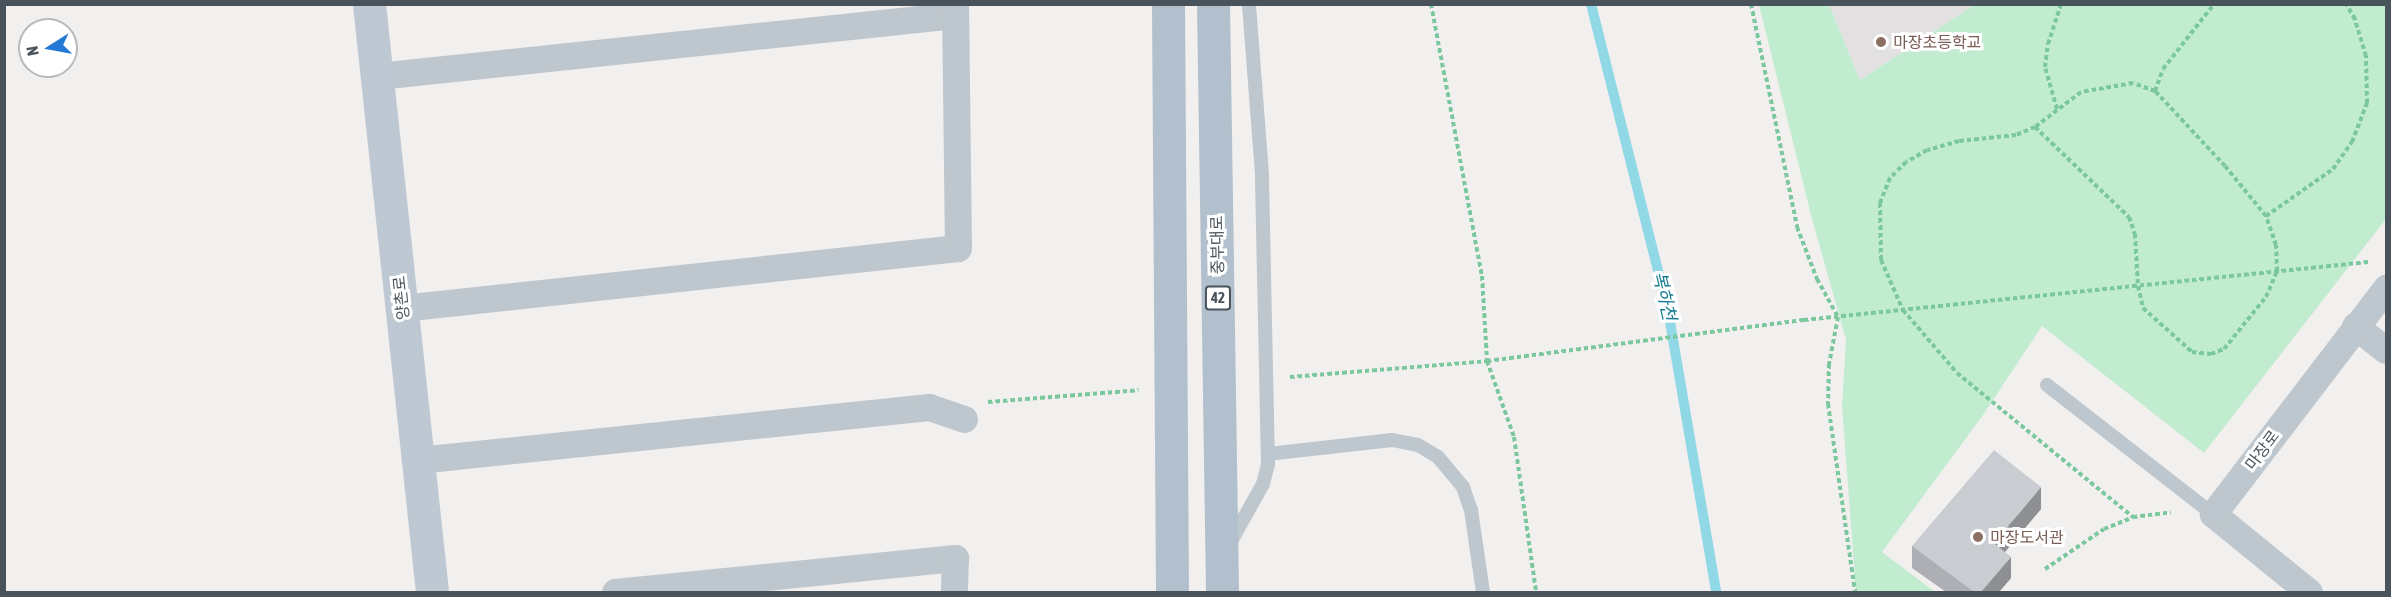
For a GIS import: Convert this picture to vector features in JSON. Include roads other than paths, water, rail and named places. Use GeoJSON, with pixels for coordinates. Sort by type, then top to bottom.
{"type":"FeatureCollection","features":[{"type":"Feature","properties":{"kind":"main road"},"geometry":{"type":"LineString","coordinates":[[1168,4],[1172,592]]}},
{"type":"Feature","properties":{"kind":"main road","name":"중부대로"},"geometry":{"type":"LineString","coordinates":[[1213,4],[1222,591]]}},
{"type":"Feature","properties":{"kind":"street","name":"양촌로"},"geometry":{"type":"LineString","coordinates":[[369,4],[432,592]]}},
{"type":"Feature","properties":{"kind":"street"},"geometry":{"type":"LineString","coordinates":[[378,76],[955,10],[958,248],[402,308]]}},
{"type":"Feature","properties":{"kind":"street","name":"마장로"},"geometry":{"type":"LineString","coordinates":[[2213,514],[2386,288]]}},
{"type":"Feature","properties":{"kind":"street"},"geometry":{"type":"LineString","coordinates":[[2355,326],[2386,350]]}},
{"type":"Feature","properties":{"kind":"street"},"geometry":{"type":"LineString","coordinates":[[418,460],[929,407],[964,418]]}},
{"type":"Feature","properties":{"kind":"street"},"geometry":{"type":"LineString","coordinates":[[2213,514],[2309,592]]}},
{"type":"Feature","properties":{"kind":"street"},"geometry":{"type":"LineString","coordinates":[[615,592],[955,558],[954,592]]}},
{"type":"Feature","properties":{"kind":"lane"},"geometry":{"type":"LineString","coordinates":[[1222,591],[1231,539],[1263,484],[1268,454],[1262,174],[1249,4]]}},
{"type":"Feature","properties":{"kind":"lane"},"geometry":{"type":"LineString","coordinates":[[2048,386],[2213,514]]}},
{"type":"Feature","properties":{"kind":"lane"},"geometry":{"type":"LineString","coordinates":[[1268,454],[1392,440],[1418,445],[1438,458],[1463,487],[1471,510],[1483,592]]}},
{"type":"Feature","properties":{"kind":"waterway","name":"복하천"},"geometry":{"type":"LineString","coordinates":[[1591,4],[1668,310],[1716,592]]}},
{"type":"Feature","properties":{"kind":"place","name":"마장초등학교"},"geometry":{"type":"Point","coordinates":[1881,42]}},
{"type":"Feature","properties":{"kind":"place","name":"마장도서관"},"geometry":{"type":"Point","coordinates":[1978,537]}}]}
